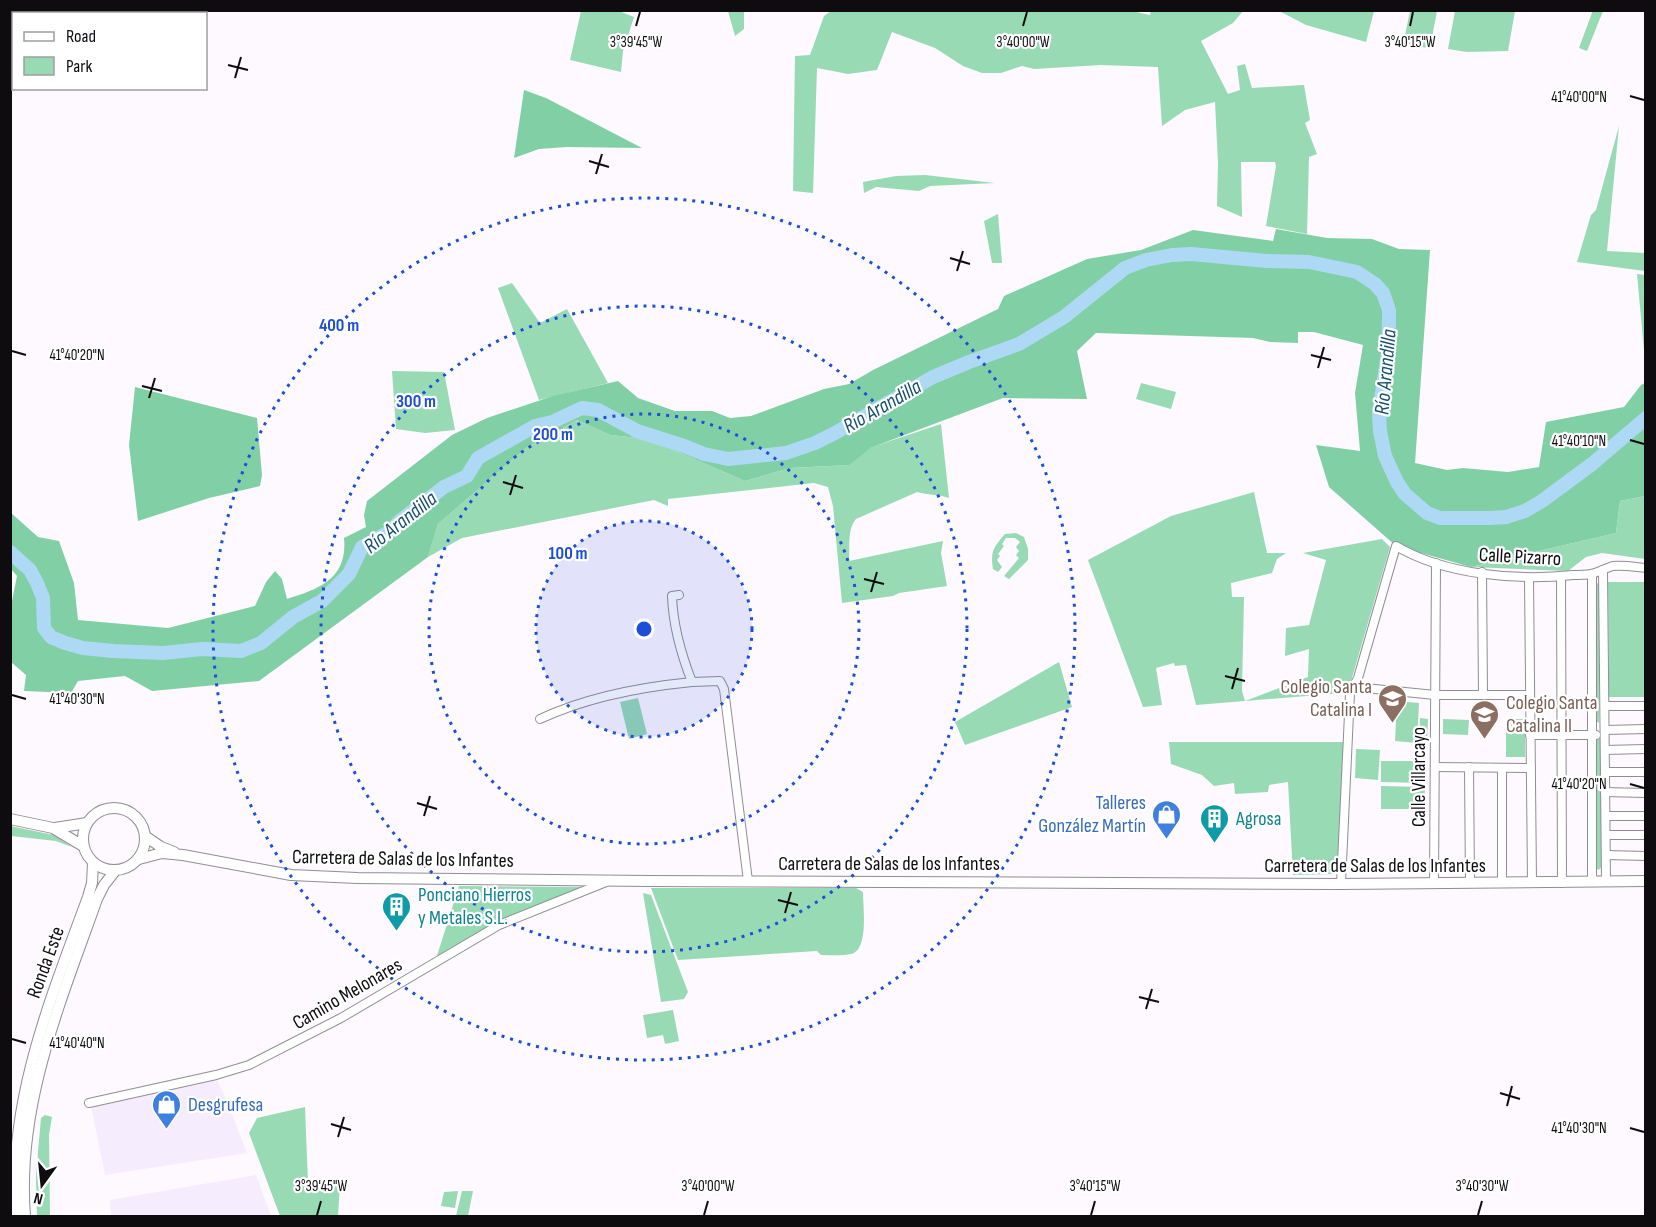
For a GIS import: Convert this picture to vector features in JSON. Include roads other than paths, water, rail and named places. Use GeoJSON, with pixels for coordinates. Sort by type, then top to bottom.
{"type":"FeatureCollection","features":[{"type":"Feature","properties":{"kind":"main road"},"geometry":{"type":"LineString","coordinates":[[115,871],[103,869],[93,863],[83,846],[87,823],[100,811],[108,808],[125,810],[139,820],[145,836],[144,848],[139,859]]}},
{"type":"Feature","properties":{"kind":"main road"},"geometry":{"type":"LineString","coordinates":[[10,819],[53,828],[83,846]]}},
{"type":"Feature","properties":{"kind":"main road"},"geometry":{"type":"LineString","coordinates":[[53,828],[87,823]]}},
{"type":"Feature","properties":{"kind":"main road","name":"Carretera de Salas de los Infantes"},"geometry":{"type":"LineString","coordinates":[[145,836],[183,855]]}},
{"type":"Feature","properties":{"kind":"main road","name":"Carretera de Salas de los Infantes"},"geometry":{"type":"LineString","coordinates":[[139,859],[162,854],[183,855],[264,871],[320,877],[1341,884],[1646,881]]}},
{"type":"Feature","properties":{"kind":"main road","name":"Ronda Este"},"geometry":{"type":"LineString","coordinates":[[25,1216],[24,1176],[30,1110],[46,1044],[104,885],[115,871],[132,865],[139,859]]}},
{"type":"Feature","properties":{"kind":"main road","name":"Ronda Este"},"geometry":{"type":"LineString","coordinates":[[16,1216],[14,1177],[27,1077],[41,1029],[90,890],[93,863]]}},
{"type":"Feature","properties":{"kind":"street","name":"Calle Pizarro"},"geometry":{"type":"LineString","coordinates":[[1355,687],[1396,546],[1413,556],[1436,563],[1529,578],[1592,573],[1610,567],[1646,568]]}},
{"type":"Feature","properties":{"kind":"street","name":"Calle Villarcayo"},"geometry":{"type":"LineString","coordinates":[[1434,883],[1436,563]]}},
{"type":"Feature","properties":{"kind":"street"},"geometry":{"type":"LineString","coordinates":[[1598,882],[1606,855],[1603,570]]}},
{"type":"Feature","properties":{"kind":"street"},"geometry":{"type":"LineString","coordinates":[[1482,572],[1483,695]]}},
{"type":"Feature","properties":{"kind":"street"},"geometry":{"type":"LineString","coordinates":[[1592,573],[1592,735],[1598,882]]}},
{"type":"Feature","properties":{"kind":"street"},"geometry":{"type":"LineString","coordinates":[[1561,576],[1562,883]]}},
{"type":"Feature","properties":{"kind":"street"},"geometry":{"type":"LineString","coordinates":[[1529,578],[1532,883]]}},
{"type":"Feature","properties":{"kind":"street"},"geometry":{"type":"LineString","coordinates":[[679,595],[672,596],[672,613],[682,657],[692,682]]}},
{"type":"Feature","properties":{"kind":"street"},"geometry":{"type":"LineString","coordinates":[[540,719],[566,706],[655,686],[720,681],[724,689],[748,881]]}},
{"type":"Feature","properties":{"kind":"street"},"geometry":{"type":"LineString","coordinates":[[1341,884],[1350,693],[1355,687],[1435,695],[1530,694]]}},
{"type":"Feature","properties":{"kind":"street"},"geometry":{"type":"LineString","coordinates":[[1605,706],[1646,706]]}},
{"type":"Feature","properties":{"kind":"street"},"geometry":{"type":"LineString","coordinates":[[1530,735],[1592,735],[1646,729]]}},
{"type":"Feature","properties":{"kind":"street"},"geometry":{"type":"LineString","coordinates":[[1605,750],[1646,749]]}},
{"type":"Feature","properties":{"kind":"street"},"geometry":{"type":"LineString","coordinates":[[1435,767],[1531,768]]}},
{"type":"Feature","properties":{"kind":"street"},"geometry":{"type":"LineString","coordinates":[[1469,767],[1470,883]]}},
{"type":"Feature","properties":{"kind":"street"},"geometry":{"type":"LineString","coordinates":[[1502,768],[1502,883]]}},
{"type":"Feature","properties":{"kind":"street"},"geometry":{"type":"LineString","coordinates":[[1605,772],[1646,772]]}},
{"type":"Feature","properties":{"kind":"street"},"geometry":{"type":"LineString","coordinates":[[1605,792],[1646,793]]}},
{"type":"Feature","properties":{"kind":"street"},"geometry":{"type":"LineString","coordinates":[[1606,816],[1646,816]]}},
{"type":"Feature","properties":{"kind":"street"},"geometry":{"type":"LineString","coordinates":[[1606,835],[1646,835]]}},
{"type":"Feature","properties":{"kind":"street"},"geometry":{"type":"LineString","coordinates":[[1606,855],[1646,856]]}},
{"type":"Feature","properties":{"kind":"street","name":"Camino Melonares"},"geometry":{"type":"LineString","coordinates":[[89,1103],[216,1075],[249,1065],[341,1017],[499,925],[611,880]]}},
{"type":"Feature","properties":{"kind":"waterway","name":"Río Arandilla"},"geometry":{"type":"LineString","coordinates":[[10,552],[30,570],[37,583],[43,598],[44,628],[51,637],[83,648],[113,651],[163,653],[202,649],[241,651],[261,643],[293,617],[322,601],[349,574],[362,547],[389,532],[444,487],[467,476],[478,458],[535,426],[552,422],[582,408],[598,410],[637,431],[704,454],[728,459],[786,453],[835,433],[933,377],[1019,344],[1064,317],[1125,268],[1146,260],[1172,255],[1191,254],[1267,261],[1309,262],[1357,272],[1375,284],[1383,293],[1389,310],[1388,353],[1379,413],[1385,456],[1405,494],[1427,513],[1440,518],[1506,517],[1525,511],[1592,464],[1646,418]]}},
{"type":"Feature","properties":{"kind":"place","name":"Colegio Santa Catalina I"},"geometry":{"type":"Point","coordinates":[1393,724]}},
{"type":"Feature","properties":{"kind":"place","name":"Colegio Santa Catalina II"},"geometry":{"type":"Point","coordinates":[1485,740]}},
{"type":"Feature","properties":{"kind":"place","name":"Talleres González Martín"},"geometry":{"type":"Point","coordinates":[1167,840]}},
{"type":"Feature","properties":{"kind":"place","name":"Agrosa"},"geometry":{"type":"Point","coordinates":[1215,844]}},
{"type":"Feature","properties":{"kind":"place","name":"Ponciano Hierros y Metales S.L."},"geometry":{"type":"Point","coordinates":[397,932]}},
{"type":"Feature","properties":{"kind":"place","name":"Desgrufesa"},"geometry":{"type":"Point","coordinates":[167,1130]}}]}
